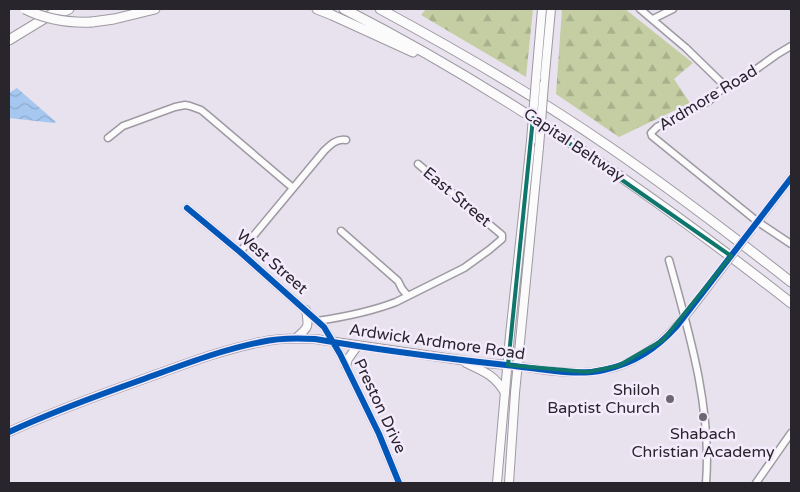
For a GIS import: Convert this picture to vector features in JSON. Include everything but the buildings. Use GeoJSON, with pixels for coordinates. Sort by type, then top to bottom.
{"type":"FeatureCollection","features":[{"type":"Feature","properties":{"kind":"highway"},"geometry":{"type":"LineString","coordinates":[[25,9],[42,16],[68,22],[92,22],[114,19],[155,9]]}},
{"type":"Feature","properties":{"kind":"highway"},"geometry":{"type":"LineString","coordinates":[[9,40],[60,9]]}},
{"type":"Feature","properties":{"kind":"highway"},"geometry":{"type":"LineString","coordinates":[[23,30],[69,9]]}},
{"type":"Feature","properties":{"kind":"highway"},"geometry":{"type":"LineString","coordinates":[[317,9],[355,25],[483,87]]}},
{"type":"Feature","properties":{"kind":"highway","name":"Capital Beltway"},"geometry":{"type":"LineString","coordinates":[[344,9],[443,63],[565,138],[714,243],[791,303]]}},
{"type":"Feature","properties":{"kind":"highway","name":"Capital Beltway"},"geometry":{"type":"LineString","coordinates":[[380,9],[527,93],[608,146],[722,228],[791,282]]}},
{"type":"Feature","properties":{"kind":"main road"},"geometry":{"type":"LineString","coordinates":[[497,483],[531,141],[542,9]]}},
{"type":"Feature","properties":{"kind":"main road"},"geometry":{"type":"LineString","coordinates":[[509,483],[517,366],[551,9]]}},
{"type":"Feature","properties":{"kind":"main road"},"geometry":{"type":"LineString","coordinates":[[296,338],[306,330],[309,324],[306,310]]}},
{"type":"Feature","properties":{"kind":"main road","name":"Ardwick Ardmore Road"},"geometry":{"type":"LineString","coordinates":[[9,432],[83,400],[223,351],[262,341],[314,338],[458,360],[517,366]]}},
{"type":"Feature","properties":{"kind":"main road"},"geometry":{"type":"LineString","coordinates":[[346,366],[348,359],[358,345]]}},
{"type":"Feature","properties":{"kind":"main road"},"geometry":{"type":"LineString","coordinates":[[458,360],[497,380],[505,393]]}},
{"type":"Feature","properties":{"kind":"street"},"geometry":{"type":"LineString","coordinates":[[640,9],[703,64],[725,86]]}},
{"type":"Feature","properties":{"kind":"street"},"geometry":{"type":"LineString","coordinates":[[653,19],[673,9]]}},
{"type":"Feature","properties":{"kind":"street","name":"Ardmore Road"},"geometry":{"type":"LineString","coordinates":[[758,222],[651,135],[652,131],[657,127],[709,101],[725,86],[744,78],[791,46]]}},
{"type":"Feature","properties":{"kind":"street"},"geometry":{"type":"LineString","coordinates":[[108,138],[123,126],[175,107],[190,106],[201,110],[293,188]]}},
{"type":"Feature","properties":{"kind":"street"},"geometry":{"type":"LineString","coordinates":[[240,252],[327,148],[340,139],[346,140]]}},
{"type":"Feature","properties":{"kind":"street","name":"East Street"},"geometry":{"type":"LineString","coordinates":[[408,296],[464,268],[498,244],[502,237],[418,164]]}},
{"type":"Feature","properties":{"kind":"street","name":"Ardwick Ardmore Road"},"geometry":{"type":"LineString","coordinates":[[517,366],[587,372],[618,366],[643,356],[657,346],[678,326],[791,178]]}},
{"type":"Feature","properties":{"kind":"street","name":"West Street"},"geometry":{"type":"LineString","coordinates":[[187,208],[306,310],[324,327],[333,342]]}},
{"type":"Feature","properties":{"kind":"street"},"geometry":{"type":"LineString","coordinates":[[758,222],[791,244]]}},
{"type":"Feature","properties":{"kind":"street"},"geometry":{"type":"LineString","coordinates":[[317,321],[374,310],[408,296],[398,280],[341,231]]}},
{"type":"Feature","properties":{"kind":"street"},"geometry":{"type":"LineString","coordinates":[[669,260],[698,372],[708,461],[706,483]]}},
{"type":"Feature","properties":{"kind":"street","name":"Preston Drive"},"geometry":{"type":"LineString","coordinates":[[333,342],[379,434],[399,483]]}},
{"type":"Feature","properties":{"kind":"street"},"geometry":{"type":"LineString","coordinates":[[756,483],[791,434]]}},
{"type":"Feature","properties":{"kind":"highlighted area"},"geometry":{"type":"Polygon","coordinates":[[[533,118],[731,256],[663,340],[618,366],[587,372],[508,365],[533,118]]]}},
{"type":"Feature","properties":{"kind":"green space"},"geometry":{"type":"Polygon","coordinates":[[[426,9],[533,9],[526,77],[421,15],[426,9]]]}},
{"type":"Feature","properties":{"kind":"green space"},"geometry":{"type":"Polygon","coordinates":[[[562,9],[625,9],[693,63],[674,79],[690,103],[619,137],[556,94],[562,9]]]}},
{"type":"Feature","properties":{"kind":"water"},"geometry":{"type":"Polygon","coordinates":[[[17,88],[56,122],[9,118],[9,93],[17,88]]]}},
{"type":"Feature","properties":{"kind":"cycle path"},"geometry":{"type":"LineString","coordinates":[[9,432],[74,404],[185,364],[230,349],[274,340],[294,338],[315,339],[410,354],[580,373],[615,367],[644,354],[661,342],[677,326],[791,178]]}},
{"type":"Feature","properties":{"kind":"cycle path"},"geometry":{"type":"LineString","coordinates":[[187,208],[240,252],[324,327],[340,354],[379,434],[399,483]]}},
{"type":"Feature","properties":{"kind":"place","name":"Shiloh Baptist Church"},"geometry":{"type":"Point","coordinates":[670,399]}},
{"type":"Feature","properties":{"kind":"place","name":"Shabach Christian Academy"},"geometry":{"type":"Point","coordinates":[703,417]}}]}
